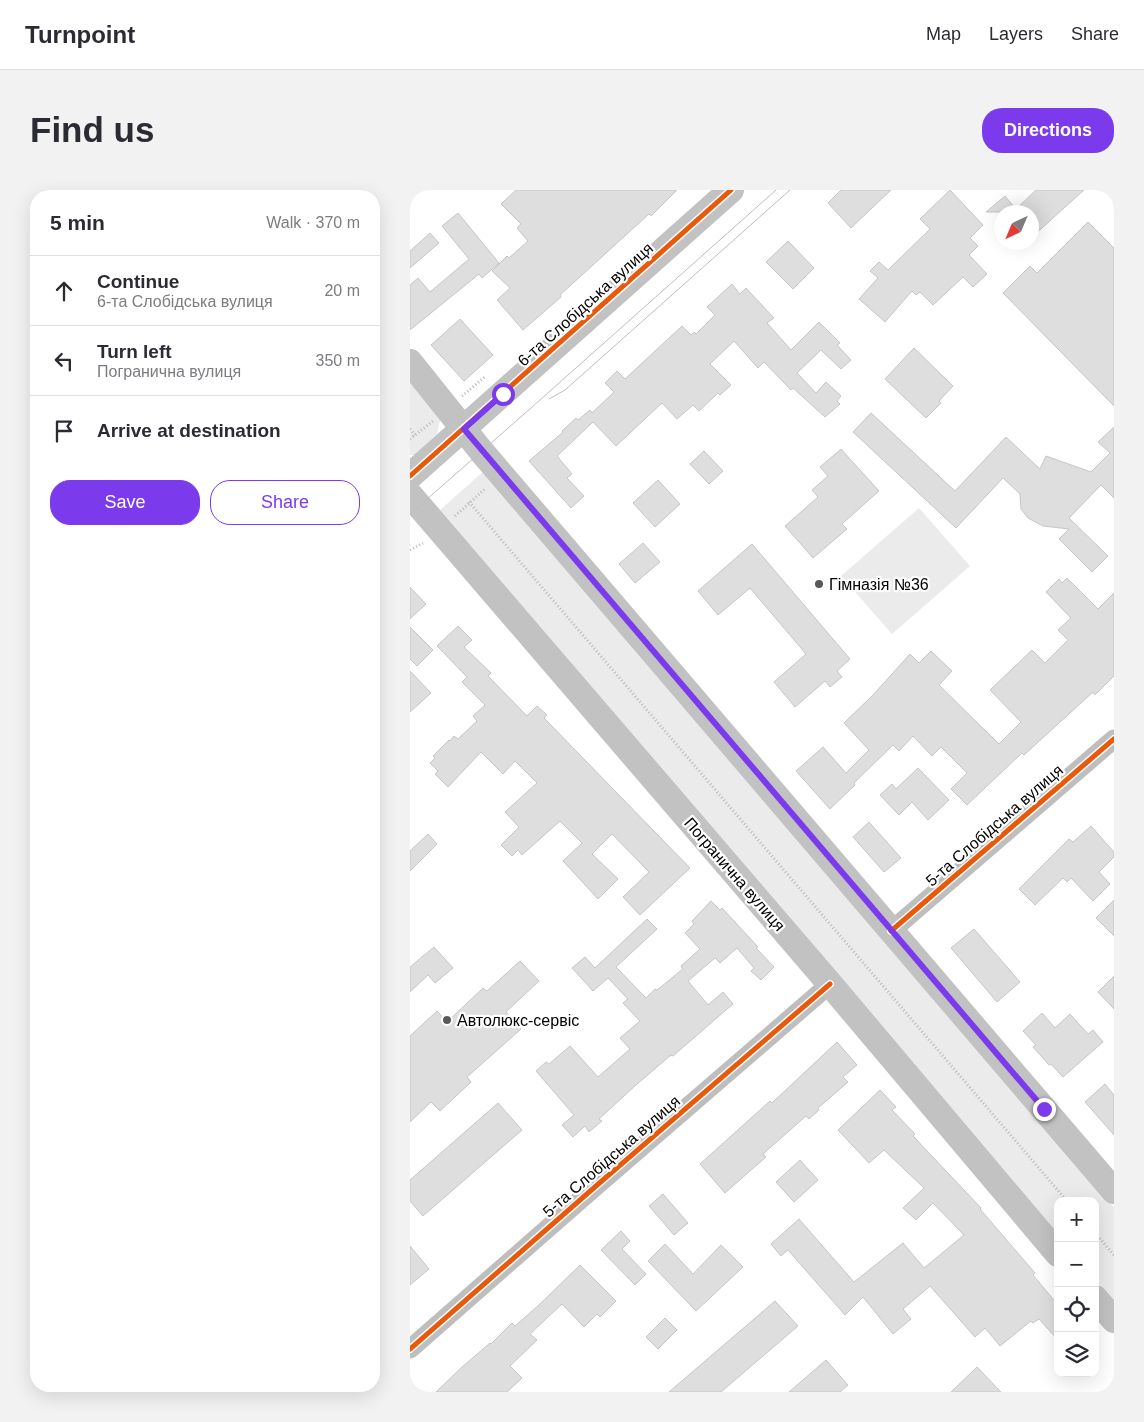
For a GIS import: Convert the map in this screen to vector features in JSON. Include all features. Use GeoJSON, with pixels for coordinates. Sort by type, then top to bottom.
{"type":"FeatureCollection","features":[{"type":"Feature","properties":{"kind":"main road","name":"6-та Слобідська вулиця"},"geometry":{"type":"LineString","coordinates":[[410,476],[731,190]]}},
{"type":"Feature","properties":{"kind":"main road"},"geometry":{"type":"LineString","coordinates":[[410,362],[464,429],[1114,1191]]}},
{"type":"Feature","properties":{"kind":"main road","name":"Погранична вулиця"},"geometry":{"type":"LineString","coordinates":[[410,495],[830,984],[1054,1249]]}},
{"type":"Feature","properties":{"kind":"main road"},"geometry":{"type":"LineString","coordinates":[[1099,1303],[1114,1320]]}},
{"type":"Feature","properties":{"kind":"street","name":"5-та Слобідська вулиця"},"geometry":{"type":"LineString","coordinates":[[891,931],[1114,739]]}},
{"type":"Feature","properties":{"kind":"street","name":"5-та Слобідська вулиця"},"geometry":{"type":"LineString","coordinates":[[410,1349],[609,1174],[830,984]]}},
{"type":"Feature","properties":{"kind":"path"},"geometry":{"type":"LineString","coordinates":[[460,398],[486,376]]}},
{"type":"Feature","properties":{"kind":"path"},"geometry":{"type":"LineString","coordinates":[[410,440],[439,415]]}},
{"type":"Feature","properties":{"kind":"path"},"geometry":{"type":"LineString","coordinates":[[410,429],[415,435]]}},
{"type":"Feature","properties":{"kind":"path"},"geometry":{"type":"LineString","coordinates":[[449,521],[487,486]]}},
{"type":"Feature","properties":{"kind":"path"},"geometry":{"type":"LineString","coordinates":[[469,502],[1064,1197]]}},
{"type":"Feature","properties":{"kind":"path"},"geometry":{"type":"LineString","coordinates":[[410,550],[430,539]]}},
{"type":"Feature","properties":{"kind":"path"},"geometry":{"type":"LineString","coordinates":[[1099,1238],[1114,1255]]}},
{"type":"Feature","properties":{"kind":"shaded area"},"geometry":{"type":"Polygon","coordinates":[[[410,377],[438,410],[440,421],[437,434],[415,455],[410,455],[410,377]]]}},
{"type":"Feature","properties":{"kind":"shaded area"},"geometry":{"type":"Polygon","coordinates":[[[485,470],[1114,1207],[1114,1302],[1099,1285],[1099,1197],[1054,1197],[1054,1231],[439,511],[485,470]]]}},
{"type":"Feature","properties":{"kind":"shaded area"},"geometry":{"type":"Polygon","coordinates":[[[919,508],[970,566],[892,634],[841,576],[919,508]]]}},
{"type":"Feature","properties":{"kind":"building"},"geometry":{"type":"Polygon","coordinates":[[[516,190],[677,190],[651,216],[649,214],[523,330],[497,300],[510,288],[492,271],[507,256],[509,258],[528,241],[517,228],[521,224],[501,204],[516,190]]]}},
{"type":"Feature","properties":{"kind":"building"},"geometry":{"type":"Polygon","coordinates":[[[841,190],[891,190],[851,228],[828,203],[841,190]]]}},
{"type":"Feature","properties":{"kind":"building"},"geometry":{"type":"Polygon","coordinates":[[[950,190],[983,225],[970,238],[978,246],[969,255],[987,274],[973,287],[963,277],[933,305],[920,292],[916,295],[912,291],[885,322],[859,299],[878,278],[870,271],[879,262],[888,270],[930,229],[920,219],[950,190]]]}},
{"type":"Feature","properties":{"kind":"building"},"geometry":{"type":"Polygon","coordinates":[[[1036,190],[1084,190],[1039,231],[1039,205],[1020,205],[1036,190]]]}},
{"type":"Feature","properties":{"kind":"building"},"geometry":{"type":"Polygon","coordinates":[[[1005,196],[1013,205],[994,205],[1005,196]]]}},
{"type":"Feature","properties":{"kind":"building"},"geometry":{"type":"Polygon","coordinates":[[[994,205],[994,212],[986,212],[994,205]]]}},
{"type":"Feature","properties":{"kind":"building"},"geometry":{"type":"Polygon","coordinates":[[[458,213],[499,263],[482,278],[479,274],[410,330],[410,285],[418,278],[430,292],[469,259],[442,226],[458,213]]]}},
{"type":"Feature","properties":{"kind":"building"},"geometry":{"type":"Polygon","coordinates":[[[1088,222],[1114,248],[1114,406],[1003,293],[1030,266],[1037,273],[1088,222]]]}},
{"type":"Feature","properties":{"kind":"building"},"geometry":{"type":"Polygon","coordinates":[[[430,233],[439,243],[410,268],[410,251],[430,233]]]}},
{"type":"Feature","properties":{"kind":"building"},"geometry":{"type":"Polygon","coordinates":[[[788,241],[814,268],[793,289],[766,262],[788,241]]]}},
{"type":"Feature","properties":{"kind":"building"},"geometry":{"type":"Polygon","coordinates":[[[732,284],[740,294],[746,288],[774,318],[767,323],[791,350],[819,322],[840,343],[837,345],[851,360],[841,369],[821,350],[797,373],[816,393],[826,382],[841,396],[837,401],[840,404],[825,417],[793,388],[791,390],[764,362],[758,368],[734,341],[710,364],[731,385],[720,395],[718,393],[699,411],[693,405],[677,419],[662,403],[616,446],[593,422],[557,456],[572,474],[567,478],[584,496],[571,508],[529,461],[563,432],[576,418],[578,420],[590,410],[592,413],[614,392],[605,383],[617,371],[625,379],[682,326],[691,335],[694,332],[696,334],[715,315],[707,307],[732,284]]]}},
{"type":"Feature","properties":{"kind":"building"},"geometry":{"type":"Polygon","coordinates":[[[460,319],[493,355],[464,381],[431,345],[460,319]]]}},
{"type":"Feature","properties":{"kind":"building"},"geometry":{"type":"Polygon","coordinates":[[[914,348],[953,386],[939,401],[941,403],[926,418],[885,379],[914,348]]]}},
{"type":"Feature","properties":{"kind":"building"},"geometry":{"type":"Polygon","coordinates":[[[871,413],[955,491],[1006,437],[1040,469],[1046,456],[1091,472],[1110,453],[1098,442],[1114,427],[1114,498],[1101,485],[1069,518],[1108,556],[1092,572],[1059,539],[1069,529],[1043,526],[1028,518],[1021,509],[1020,494],[1003,478],[956,528],[853,432],[871,413]]]}},
{"type":"Feature","properties":{"kind":"building"},"geometry":{"type":"Polygon","coordinates":[[[841,449],[879,491],[842,524],[847,529],[813,558],[785,526],[818,497],[812,490],[828,476],[820,467],[841,449]]]}},
{"type":"Feature","properties":{"kind":"building"},"geometry":{"type":"Polygon","coordinates":[[[704,451],[723,471],[709,484],[690,464],[704,451]]]}},
{"type":"Feature","properties":{"kind":"building"},"geometry":{"type":"Polygon","coordinates":[[[658,480],[680,504],[655,527],[633,503],[658,480]]]}},
{"type":"Feature","properties":{"kind":"building"},"geometry":{"type":"Polygon","coordinates":[[[643,543],[660,562],[635,583],[619,564],[643,543]]]}},
{"type":"Feature","properties":{"kind":"building"},"geometry":{"type":"Polygon","coordinates":[[[752,544],[850,659],[837,671],[842,677],[830,687],[825,681],[795,707],[774,682],[806,654],[750,588],[718,615],[698,591],[752,544]]]}},
{"type":"Feature","properties":{"kind":"building"},"geometry":{"type":"Polygon","coordinates":[[[1067,578],[1098,609],[1114,593],[1114,676],[1095,695],[1093,692],[1024,755],[1022,753],[967,805],[951,789],[967,773],[941,747],[932,756],[913,736],[899,751],[893,745],[830,809],[796,771],[823,747],[846,773],[869,750],[844,723],[873,695],[910,654],[919,663],[931,651],[952,671],[939,685],[999,744],[1021,722],[990,690],[1032,650],[1045,663],[1068,640],[1058,630],[1071,618],[1046,592],[1059,579],[1062,583],[1067,578]]]}},
{"type":"Feature","properties":{"kind":"building"},"geometry":{"type":"Polygon","coordinates":[[[410,587],[426,604],[410,619],[410,587]]]}},
{"type":"Feature","properties":{"kind":"building"},"geometry":{"type":"Polygon","coordinates":[[[458,626],[472,640],[464,647],[491,673],[488,676],[527,716],[537,706],[547,715],[544,718],[690,868],[640,915],[623,897],[649,872],[612,834],[592,854],[618,879],[598,899],[563,861],[582,843],[560,821],[522,855],[518,850],[512,856],[501,845],[519,827],[505,812],[537,783],[515,761],[503,774],[481,752],[448,787],[435,774],[438,771],[430,763],[435,758],[433,756],[454,736],[458,739],[477,721],[473,716],[485,705],[462,682],[467,677],[437,646],[458,626]]]}},
{"type":"Feature","properties":{"kind":"building"},"geometry":{"type":"Polygon","coordinates":[[[410,627],[433,650],[417,666],[410,659],[410,627]]]}},
{"type":"Feature","properties":{"kind":"building"},"geometry":{"type":"Polygon","coordinates":[[[410,671],[431,693],[410,712],[410,671]]]}},
{"type":"Feature","properties":{"kind":"building"},"geometry":{"type":"Polygon","coordinates":[[[918,768],[949,800],[928,820],[912,802],[899,815],[880,795],[892,784],[896,789],[918,768]]]}},
{"type":"Feature","properties":{"kind":"building"},"geometry":{"type":"Polygon","coordinates":[[[869,822],[901,858],[884,872],[853,837],[869,822]]]}},
{"type":"Feature","properties":{"kind":"building"},"geometry":{"type":"Polygon","coordinates":[[[1091,826],[1114,852],[1114,857],[1099,872],[1110,884],[1093,901],[1071,878],[1067,882],[1063,878],[1035,905],[1019,889],[1069,839],[1073,842],[1091,826]]]}},
{"type":"Feature","properties":{"kind":"building"},"geometry":{"type":"Polygon","coordinates":[[[428,834],[437,844],[410,871],[410,851],[428,834]]]}},
{"type":"Feature","properties":{"kind":"building"},"geometry":{"type":"Polygon","coordinates":[[[1114,900],[1114,936],[1096,918],[1114,900]]]}},
{"type":"Feature","properties":{"kind":"building"},"geometry":{"type":"Polygon","coordinates":[[[711,901],[720,910],[722,908],[774,967],[761,980],[751,971],[754,968],[737,948],[720,963],[715,958],[688,981],[708,1005],[723,992],[733,1004],[636,1085],[599,1119],[602,1121],[589,1132],[585,1126],[573,1137],[562,1125],[574,1115],[536,1071],[546,1062],[549,1064],[570,1046],[598,1077],[630,1049],[620,1038],[640,1021],[623,1003],[628,999],[608,978],[593,991],[572,968],[585,957],[595,968],[647,919],[657,929],[616,967],[646,998],[655,989],[657,990],[683,969],[681,966],[700,949],[685,933],[694,924],[692,921],[711,901]]]}},
{"type":"Feature","properties":{"kind":"building"},"geometry":{"type":"Polygon","coordinates":[[[974,929],[1020,982],[997,1002],[951,948],[974,929]]]}},
{"type":"Feature","properties":{"kind":"building"},"geometry":{"type":"Polygon","coordinates":[[[434,947],[453,968],[435,983],[428,975],[410,992],[410,967],[434,947]]]}},
{"type":"Feature","properties":{"kind":"building"},"geometry":{"type":"Polygon","coordinates":[[[520,961],[539,981],[506,1012],[521,1029],[467,1077],[471,1082],[440,1111],[431,1102],[410,1122],[410,1036],[437,1011],[447,1022],[483,988],[487,991],[520,961]]]}},
{"type":"Feature","properties":{"kind":"building"},"geometry":{"type":"Polygon","coordinates":[[[1114,976],[1114,1009],[1098,992],[1114,976]]]}},
{"type":"Feature","properties":{"kind":"building"},"geometry":{"type":"Polygon","coordinates":[[[1042,1013],[1055,1028],[1070,1014],[1088,1034],[1093,1030],[1103,1042],[1063,1077],[1033,1047],[1036,1045],[1023,1031],[1042,1013]]]}},
{"type":"Feature","properties":{"kind":"building"},"geometry":{"type":"Polygon","coordinates":[[[837,1042],[857,1065],[843,1077],[848,1082],[818,1108],[819,1110],[809,1119],[806,1116],[763,1154],[766,1157],[725,1193],[700,1164],[770,1101],[772,1103],[837,1042]]]}},
{"type":"Feature","properties":{"kind":"building"},"geometry":{"type":"Polygon","coordinates":[[[1105,1084],[1114,1095],[1114,1135],[1085,1102],[1105,1084]]]}},
{"type":"Feature","properties":{"kind":"building"},"geometry":{"type":"Polygon","coordinates":[[[880,1090],[896,1107],[892,1110],[915,1134],[913,1136],[981,1208],[1035,1273],[1033,1275],[1054,1300],[1054,1336],[1039,1319],[1033,1323],[1031,1321],[1000,1346],[985,1328],[975,1337],[930,1286],[903,1309],[911,1319],[893,1334],[863,1297],[845,1315],[788,1250],[781,1256],[771,1244],[799,1219],[854,1282],[903,1243],[924,1268],[964,1235],[933,1203],[916,1220],[903,1208],[924,1188],[884,1150],[869,1163],[838,1130],[880,1090]]]}},
{"type":"Feature","properties":{"kind":"building"},"geometry":{"type":"Polygon","coordinates":[[[498,1103],[522,1130],[423,1216],[410,1201],[410,1180],[498,1103]]]}},
{"type":"Feature","properties":{"kind":"building"},"geometry":{"type":"Polygon","coordinates":[[[800,1160],[818,1180],[794,1202],[776,1182],[800,1160]]]}},
{"type":"Feature","properties":{"kind":"building"},"geometry":{"type":"Polygon","coordinates":[[[663,1194],[688,1223],[674,1235],[649,1206],[663,1194]]]}},
{"type":"Feature","properties":{"kind":"building"},"geometry":{"type":"Polygon","coordinates":[[[621,1231],[630,1241],[622,1249],[646,1274],[635,1285],[601,1250],[621,1231]]]}},
{"type":"Feature","properties":{"kind":"building"},"geometry":{"type":"Polygon","coordinates":[[[665,1244],[693,1274],[721,1245],[743,1267],[696,1311],[648,1261],[665,1244]]]}},
{"type":"Feature","properties":{"kind":"building"},"geometry":{"type":"Polygon","coordinates":[[[410,1246],[429,1269],[410,1285],[410,1246]]]}},
{"type":"Feature","properties":{"kind":"building"},"geometry":{"type":"Polygon","coordinates":[[[580,1265],[616,1301],[600,1317],[597,1314],[584,1327],[562,1304],[530,1334],[537,1340],[510,1366],[522,1378],[507,1392],[436,1392],[512,1323],[515,1326],[540,1304],[580,1265]]]}},
{"type":"Feature","properties":{"kind":"building"},"geometry":{"type":"Polygon","coordinates":[[[775,1301],[798,1326],[721,1392],[669,1392],[775,1301]]]}},
{"type":"Feature","properties":{"kind":"building"},"geometry":{"type":"Polygon","coordinates":[[[665,1318],[677,1330],[658,1349],[646,1337],[665,1318]]]}},
{"type":"Feature","properties":{"kind":"building"},"geometry":{"type":"Polygon","coordinates":[[[826,1360],[848,1385],[840,1392],[789,1392],[826,1360]]]}},
{"type":"Feature","properties":{"kind":"building"},"geometry":{"type":"Polygon","coordinates":[[[977,1367],[1001,1392],[951,1392],[977,1367]]]}},
{"type":"Feature","properties":{"kind":"tram line"},"geometry":{"type":"LineString","coordinates":[[410,514],[776,190]]}},
{"type":"Feature","properties":{"kind":"tram line"},"geometry":{"type":"LineString","coordinates":[[549,399],[565,390],[790,190]]}},
{"type":"Feature","properties":{"kind":"cycle path"},"geometry":{"type":"LineString","coordinates":[[410,476],[731,190]]}},
{"type":"Feature","properties":{"kind":"cycle path"},"geometry":{"type":"LineString","coordinates":[[891,931],[1114,739]]}},
{"type":"Feature","properties":{"kind":"cycle path"},"geometry":{"type":"LineString","coordinates":[[410,1349],[830,984]]}},
{"type":"Feature","properties":{"kind":"place","name":"Гімназія №36"},"geometry":{"type":"Point","coordinates":[819,584]}},
{"type":"Feature","properties":{"kind":"place","name":"Автолюкс-сервіс"},"geometry":{"type":"Point","coordinates":[447,1020]}},
{"type":"Feature","properties":{"kind":"route"},"geometry":{"type":"LineString","coordinates":[[503,394],[464,429],[1044,1109]]}}]}
